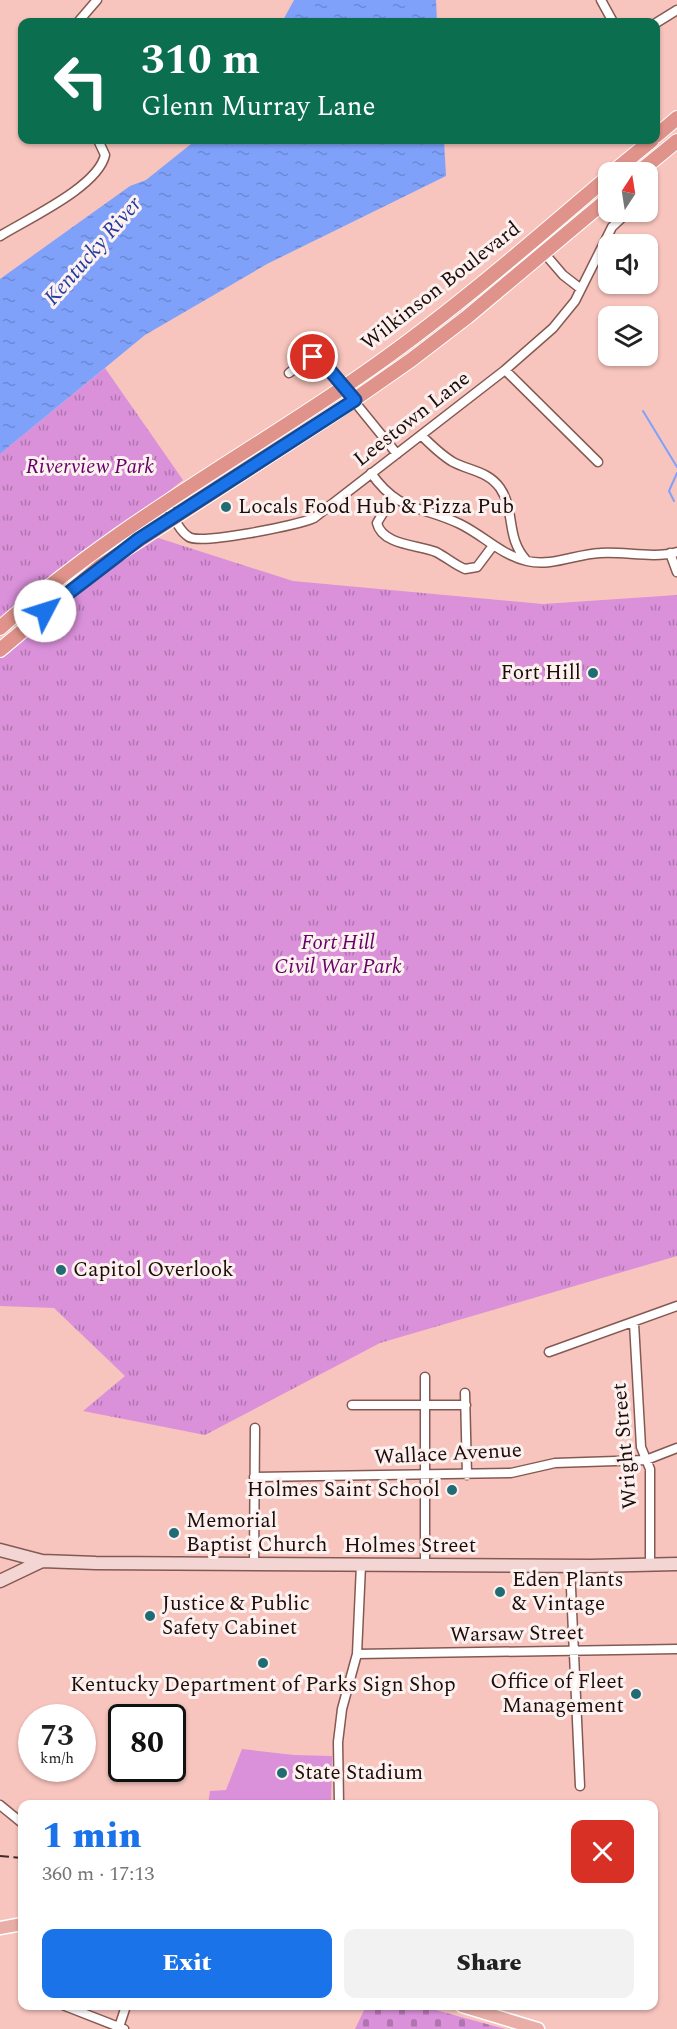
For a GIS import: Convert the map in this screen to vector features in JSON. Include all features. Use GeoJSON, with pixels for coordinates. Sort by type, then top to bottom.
{"type":"FeatureCollection","features":[{"type":"Feature","properties":{"kind":"highway"},"geometry":{"type":"LineString","coordinates":[[660,133],[677,118]]}},
{"type":"Feature","properties":{"kind":"highway"},"geometry":{"type":"LineString","coordinates":[[651,162],[677,141]]}},
{"type":"Feature","properties":{"kind":"highway"},"geometry":{"type":"LineString","coordinates":[[625,162],[647,144]]}},
{"type":"Feature","properties":{"kind":"highway","name":"Wilkinson Boulevard"},"geometry":{"type":"LineString","coordinates":[[0,628],[82,559],[344,387],[433,323],[598,185]]}},
{"type":"Feature","properties":{"kind":"highway","name":"Wilkinson Boulevard"},"geometry":{"type":"LineString","coordinates":[[0,650],[82,580],[174,516],[355,400],[449,331],[598,207]]}},
{"type":"Feature","properties":{"kind":"main road","name":"Holmes Street"},"geometry":{"type":"LineString","coordinates":[[0,1550],[42,1561],[570,1566],[677,1564]]}},
{"type":"Feature","properties":{"kind":"main road"},"geometry":{"type":"LineString","coordinates":[[0,1581],[42,1561]]}},
{"type":"Feature","properties":{"kind":"main road"},"geometry":{"type":"LineString","coordinates":[[0,1928],[18,1925]]}},
{"type":"Feature","properties":{"kind":"main road"},"geometry":{"type":"LineString","coordinates":[[475,2010],[538,2029]]}},
{"type":"Feature","properties":{"kind":"street"},"geometry":{"type":"LineString","coordinates":[[81,18],[97,0]]}},
{"type":"Feature","properties":{"kind":"street"},"geometry":{"type":"LineString","coordinates":[[601,0],[611,18]]}},
{"type":"Feature","properties":{"kind":"street"},"geometry":{"type":"LineString","coordinates":[[660,20],[677,10]]}},
{"type":"Feature","properties":{"kind":"street"},"geometry":{"type":"LineString","coordinates":[[0,236],[72,192],[98,171],[105,155],[100,144]]}},
{"type":"Feature","properties":{"kind":"street","name":"Leestown Lane"},"geometry":{"type":"LineString","coordinates":[[166,502],[184,532],[198,540],[289,526],[314,518],[505,370],[554,328],[581,289],[610,230],[618,222]]}},
{"type":"Feature","properties":{"kind":"street"},"geometry":{"type":"LineString","coordinates":[[533,240],[563,275],[581,289]]}},
{"type":"Feature","properties":{"kind":"street"},"geometry":{"type":"LineString","coordinates":[[289,373],[307,359],[316,357],[355,400],[397,454]]}},
{"type":"Feature","properties":{"kind":"street"},"geometry":{"type":"LineString","coordinates":[[505,370],[598,462]]}},
{"type":"Feature","properties":{"kind":"street"},"geometry":{"type":"LineString","coordinates":[[421,435],[451,461],[488,475],[499,486],[506,500],[510,530],[516,546],[527,561]]}},
{"type":"Feature","properties":{"kind":"street"},"geometry":{"type":"LineString","coordinates":[[371,473],[392,498],[404,505],[459,523],[492,547],[527,561],[560,561],[600,553],[674,552],[677,572]]}},
{"type":"Feature","properties":{"kind":"street"},"geometry":{"type":"LineString","coordinates":[[392,498],[377,523],[385,535],[435,552],[465,569],[477,567],[492,547]]}},
{"type":"Feature","properties":{"kind":"street"},"geometry":{"type":"LineString","coordinates":[[506,553],[516,546]]}},
{"type":"Feature","properties":{"kind":"street"},"geometry":{"type":"LineString","coordinates":[[549,1352],[677,1306]]}},
{"type":"Feature","properties":{"kind":"street","name":"Wright Street"},"geometry":{"type":"LineString","coordinates":[[634,1323],[641,1447],[650,1469],[650,1566]]}},
{"type":"Feature","properties":{"kind":"street"},"geometry":{"type":"LineString","coordinates":[[424,1377],[425,1565]]}},
{"type":"Feature","properties":{"kind":"street"},"geometry":{"type":"LineString","coordinates":[[465,1393],[467,1475]]}},
{"type":"Feature","properties":{"kind":"street"},"geometry":{"type":"LineString","coordinates":[[352,1405],[465,1405]]}},
{"type":"Feature","properties":{"kind":"street"},"geometry":{"type":"LineString","coordinates":[[254,1564],[255,1428]]}},
{"type":"Feature","properties":{"kind":"street","name":"Wallace Avenue"},"geometry":{"type":"LineString","coordinates":[[254,1477],[511,1473],[555,1463],[646,1460],[677,1448]]}},
{"type":"Feature","properties":{"kind":"street"},"geometry":{"type":"LineString","coordinates":[[339,1800],[338,1745],[342,1709],[357,1653],[361,1565]]}},
{"type":"Feature","properties":{"kind":"street"},"geometry":{"type":"LineString","coordinates":[[570,1566],[580,1786]]}},
{"type":"Feature","properties":{"kind":"street","name":"Warsaw Street"},"geometry":{"type":"LineString","coordinates":[[357,1653],[677,1649]]}},
{"type":"Feature","properties":{"kind":"street"},"geometry":{"type":"LineString","coordinates":[[0,1805],[18,1820]]}},
{"type":"Feature","properties":{"kind":"street"},"geometry":{"type":"LineString","coordinates":[[75,2010],[122,2028],[125,2010]]}},
{"type":"Feature","properties":{"kind":"green space","name":"Riverview Park"},"geometry":{"type":"Polygon","coordinates":[[[105,368],[183,480],[0,624],[0,454],[105,368]]]}},
{"type":"Feature","properties":{"kind":"green space","name":"Fort Hill Civil War Park"},"geometry":{"type":"Polygon","coordinates":[[[146,534],[293,581],[543,604],[677,595],[677,1256],[380,1343],[205,1435],[83,1411],[125,1376],[54,1308],[0,1306],[0,653],[146,534]]]}},
{"type":"Feature","properties":{"kind":"green space","name":"State Stadium"},"geometry":{"type":"Polygon","coordinates":[[[242,1749],[294,1755],[332,1756],[331,1800],[209,1800],[210,1791],[226,1790],[242,1749]]]}},
{"type":"Feature","properties":{"kind":"green space"},"geometry":{"type":"Polygon","coordinates":[[[364,2010],[436,2010],[505,2029],[355,2029],[364,2010]]]}},
{"type":"Feature","properties":{"kind":"water"},"geometry":{"type":"Polygon","coordinates":[[[294,0],[436,0],[437,18],[284,18],[294,0]]]}},
{"type":"Feature","properties":{"kind":"water","name":"Kentucky River"},"geometry":{"type":"Polygon","coordinates":[[[191,144],[444,144],[446,176],[267,264],[145,335],[0,454],[0,279],[130,186],[146,180],[191,144]]]}},
{"type":"Feature","properties":{"kind":"waterway"},"geometry":{"type":"LineString","coordinates":[[643,411],[677,467]]}},
{"type":"Feature","properties":{"kind":"waterway"},"geometry":{"type":"LineString","coordinates":[[674,501],[669,491],[677,473]]}},
{"type":"Feature","properties":{"kind":"railway"},"geometry":{"type":"LineString","coordinates":[[0,1856],[18,1858]]}},
{"type":"Feature","properties":{"kind":"place","name":"Locals Food Hub & Pizza Pub"},"geometry":{"type":"Point","coordinates":[226,507]}},
{"type":"Feature","properties":{"kind":"place","name":"Fort Hill"},"geometry":{"type":"Point","coordinates":[593,673]}},
{"type":"Feature","properties":{"kind":"place","name":"Capitol Overlook"},"geometry":{"type":"Point","coordinates":[61,1270]}},
{"type":"Feature","properties":{"kind":"place","name":"Holmes Saint School"},"geometry":{"type":"Point","coordinates":[452,1490]}},
{"type":"Feature","properties":{"kind":"place","name":"Memorial Baptist Church"},"geometry":{"type":"Point","coordinates":[174,1533]}},
{"type":"Feature","properties":{"kind":"place","name":"Eden Plants & Vintage"},"geometry":{"type":"Point","coordinates":[500,1592]}},
{"type":"Feature","properties":{"kind":"place","name":"Justice & Public Safety Cabinet"},"geometry":{"type":"Point","coordinates":[150,1616]}},
{"type":"Feature","properties":{"kind":"place","name":"Kentucky Department of Parks Sign Shop"},"geometry":{"type":"Point","coordinates":[263,1663]}},
{"type":"Feature","properties":{"kind":"place","name":"Office of Fleet Management"},"geometry":{"type":"Point","coordinates":[636,1694]}},
{"type":"Feature","properties":{"kind":"place","name":"State Stadium"},"geometry":{"type":"Point","coordinates":[282,1773]}},
{"type":"Feature","properties":{"kind":"route"},"geometry":{"type":"LineString","coordinates":[[45,611],[100,566],[139,539],[355,400],[322,361],[313,357]]}}]}
